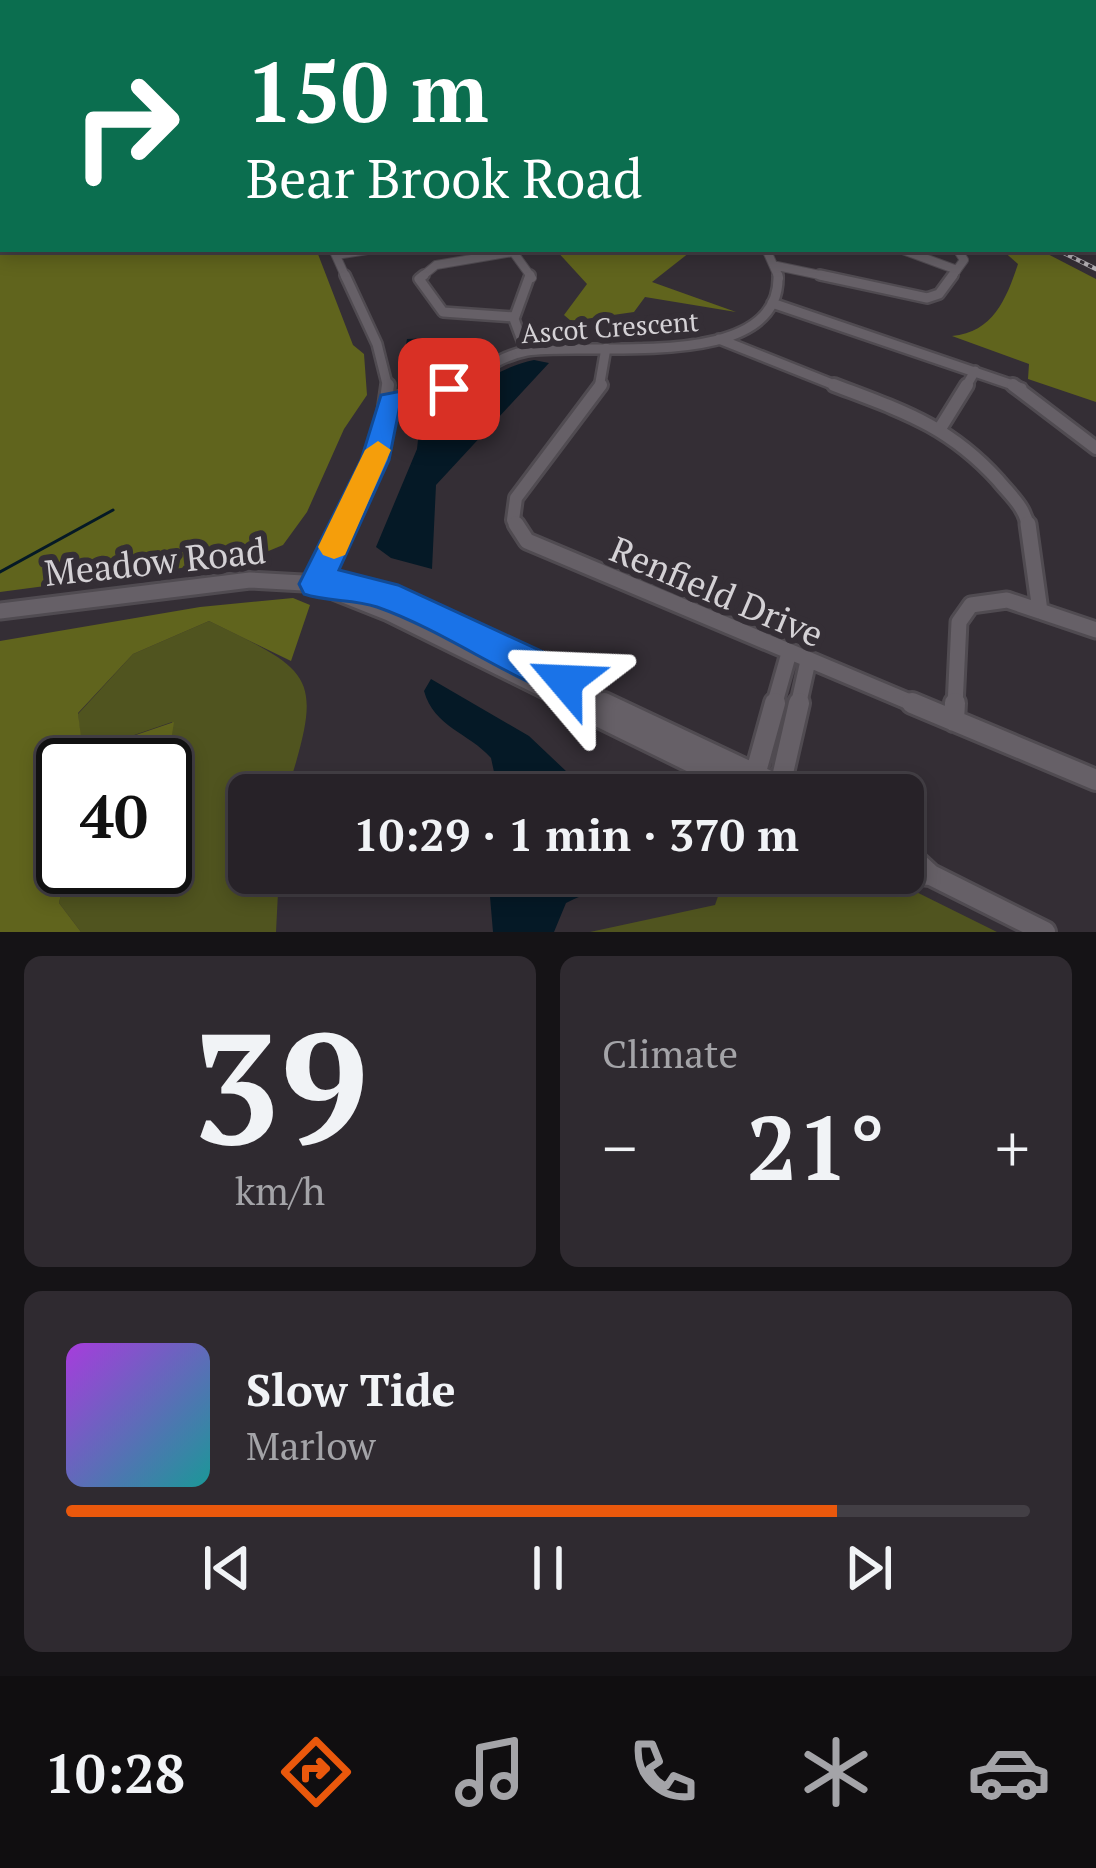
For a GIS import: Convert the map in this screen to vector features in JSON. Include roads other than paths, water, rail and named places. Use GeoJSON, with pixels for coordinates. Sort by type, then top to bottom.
{"type":"FeatureCollection","features":[{"type":"Feature","properties":{"kind":"street"},"geometry":{"type":"LineString","coordinates":[[316,584],[375,460],[389,400],[383,362],[335,252]]}},
{"type":"Feature","properties":{"kind":"street"},"geometry":{"type":"LineString","coordinates":[[502,252],[436,265],[418,279],[435,307],[446,313],[514,317]]}},
{"type":"Feature","properties":{"kind":"street"},"geometry":{"type":"LineString","coordinates":[[513,252],[533,279],[514,317],[526,351]]}},
{"type":"Feature","properties":{"kind":"street"},"geometry":{"type":"LineString","coordinates":[[768,252],[777,266],[779,285],[772,303],[1034,394],[1096,448]]}},
{"type":"Feature","properties":{"kind":"street"},"geometry":{"type":"LineString","coordinates":[[908,252],[957,270]]}},
{"type":"Feature","properties":{"kind":"street"},"geometry":{"type":"LineString","coordinates":[[777,266],[919,299],[938,295],[965,259],[959,252]]}},
{"type":"Feature","properties":{"kind":"street","name":"Ascot Crescent"},"geometry":{"type":"LineString","coordinates":[[389,400],[447,390],[502,358],[526,351],[663,350],[719,339],[753,322],[772,303]]}},
{"type":"Feature","properties":{"kind":"street"},"geometry":{"type":"LineString","coordinates":[[719,339],[941,427],[962,440],[1027,512],[1040,610]]}},
{"type":"Feature","properties":{"kind":"street","name":"Renfield Drive"},"geometry":{"type":"LineString","coordinates":[[606,348],[603,382],[516,498],[512,513],[518,531],[543,551],[1096,780]]}},
{"type":"Feature","properties":{"kind":"street"},"geometry":{"type":"LineString","coordinates":[[941,427],[975,371]]}},
{"type":"Feature","properties":{"kind":"street","name":"Meadow Road"},"geometry":{"type":"LineString","coordinates":[[0,611],[250,580],[330,581],[387,596],[732,774]]}},
{"type":"Feature","properties":{"kind":"street"},"geometry":{"type":"LineString","coordinates":[[954,722],[963,612],[991,599],[1096,630]]}},
{"type":"Feature","properties":{"kind":"street"},"geometry":{"type":"LineString","coordinates":[[758,774],[789,653]]}},
{"type":"Feature","properties":{"kind":"street"},"geometry":{"type":"LineString","coordinates":[[783,774],[808,661]]}},
{"type":"Feature","properties":{"kind":"street"},"geometry":{"type":"LineString","coordinates":[[924,868],[1045,932]]}},
{"type":"Feature","properties":{"kind":"street"},"geometry":{"type":"LineString","coordinates":[[924,874],[932,875]]}},
{"type":"Feature","properties":{"kind":"water"},"geometry":{"type":"Polygon","coordinates":[[[429,338],[469,348],[480,357],[457,372],[419,378],[405,350],[407,339],[429,338]]]}},
{"type":"Feature","properties":{"kind":"water"},"geometry":{"type":"Polygon","coordinates":[[[534,360],[549,363],[436,485],[432,569],[391,558],[376,547],[417,449],[421,412],[534,360]]]}},
{"type":"Feature","properties":{"kind":"water"},"geometry":{"type":"Polygon","coordinates":[[[431,679],[529,736],[572,774],[494,774],[491,758],[436,713],[424,691],[431,679]]]}},
{"type":"Feature","properties":{"kind":"water"},"geometry":{"type":"Polygon","coordinates":[[[490,894],[588,894],[566,903],[554,932],[493,932],[490,894]]]}},
{"type":"Feature","properties":{"kind":"waterway"},"geometry":{"type":"LineString","coordinates":[[0,192],[0,200]]}},
{"type":"Feature","properties":{"kind":"waterway"},"geometry":{"type":"LineString","coordinates":[[0,572],[113,510]]}},
{"type":"Feature","properties":{"kind":"railway"},"geometry":{"type":"LineString","coordinates":[[1062,252],[1096,269]]}}]}
